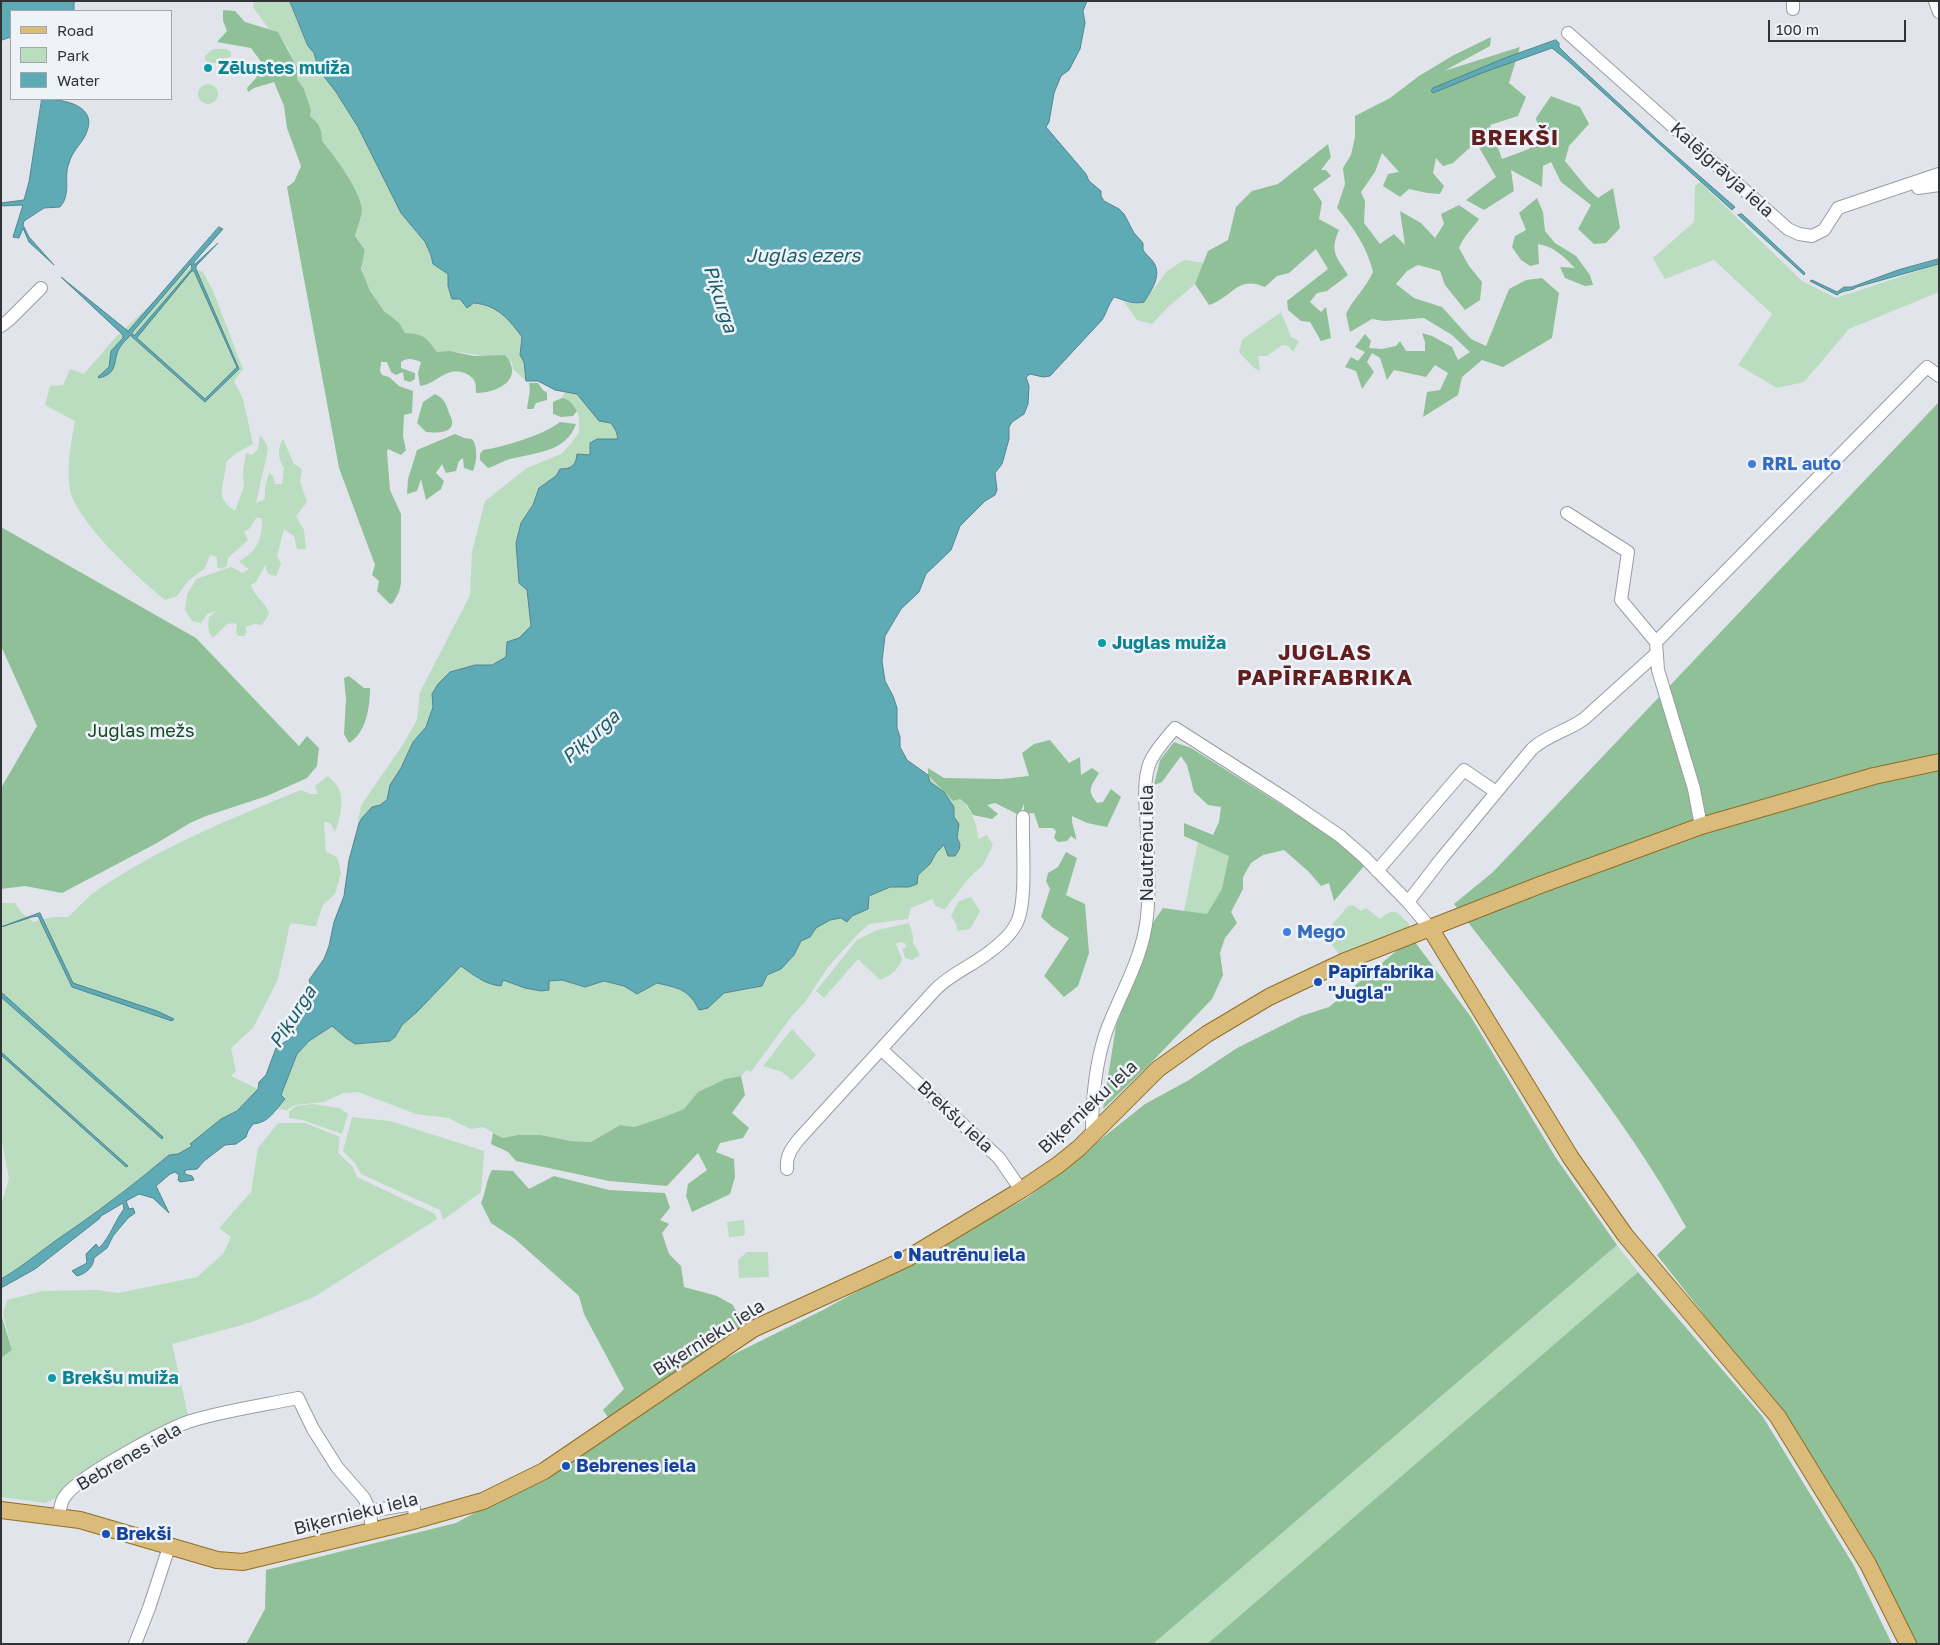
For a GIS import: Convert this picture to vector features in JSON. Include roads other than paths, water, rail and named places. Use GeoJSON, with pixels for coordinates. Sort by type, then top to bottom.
{"type":"FeatureCollection","features":[{"type":"Feature","properties":{"kind":"main road","name":"Biķernieku iela"},"geometry":{"type":"LineString","coordinates":[[1,1510],[80,1520],[217,1560],[243,1562],[416,1520],[483,1501],[544,1470],[753,1329],[908,1258],[1021,1190],[1079,1148],[1158,1069],[1207,1034],[1276,993],[1343,962],[1540,885],[1701,826],[1874,776],[1939,762]]}},
{"type":"Feature","properties":{"kind":"main road"},"geometry":{"type":"LineString","coordinates":[[1430,928],[1571,1158],[1625,1235],[1778,1417],[1868,1564],[1908,1644]]}},
{"type":"Feature","properties":{"kind":"street"},"geometry":{"type":"LineString","coordinates":[[1935,1],[1939,12]]}},
{"type":"Feature","properties":{"kind":"street","name":"Kalējgrāvja iela"},"geometry":{"type":"LineString","coordinates":[[1568,33],[1788,229],[1799,234],[1812,236],[1824,230],[1838,208],[1888,193],[1939,174]]}},
{"type":"Feature","properties":{"kind":"street","name":"Kalējgrāvja iela"},"geometry":{"type":"LineString","coordinates":[[1888,193],[1939,185]]}},
{"type":"Feature","properties":{"kind":"street"},"geometry":{"type":"LineString","coordinates":[[1,326],[41,288]]}},
{"type":"Feature","properties":{"kind":"street"},"geometry":{"type":"LineString","coordinates":[[1408,902],[1532,749],[1542,740],[1572,727],[1584,719],[1656,648],[1927,367],[1939,376]]}},
{"type":"Feature","properties":{"kind":"street"},"geometry":{"type":"LineString","coordinates":[[1567,513],[1628,552],[1621,600],[1656,648],[1658,670],[1694,789],[1701,826]]}},
{"type":"Feature","properties":{"kind":"street","name":"Nautrēnu iela"},"geometry":{"type":"LineString","coordinates":[[1092,1133],[1092,1097],[1097,1064],[1106,1033],[1141,944],[1147,917],[1146,799],[1148,770],[1156,751],[1175,728],[1326,826],[1358,852],[1408,902],[1430,928]]}},
{"type":"Feature","properties":{"kind":"street"},"geometry":{"type":"LineString","coordinates":[[1377,871],[1464,770],[1496,792]]}},
{"type":"Feature","properties":{"kind":"street"},"geometry":{"type":"LineString","coordinates":[[787,1169],[786,1160],[790,1152],[945,980],[1000,944],[1018,921],[1022,900],[1023,817]]}},
{"type":"Feature","properties":{"kind":"street","name":"Brekšu iela"},"geometry":{"type":"LineString","coordinates":[[882,1050],[999,1158],[1021,1190]]}},
{"type":"Feature","properties":{"kind":"street","name":"Bebrenes iela"},"geometry":{"type":"LineString","coordinates":[[59,1516],[66,1495],[88,1476],[167,1430],[193,1420],[298,1398],[313,1428],[338,1467],[364,1498],[370,1511],[372,1531]]}},
{"type":"Feature","properties":{"kind":"street"},"geometry":{"type":"LineString","coordinates":[[370,1511],[413,1504],[416,1520]]}},
{"type":"Feature","properties":{"kind":"street"},"geometry":{"type":"LineString","coordinates":[[135,1644],[169,1547]]}},
{"type":"Feature","properties":{"kind":"water"},"geometry":{"type":"Polygon","coordinates":[[[1,1],[76,1],[74,3],[74,10],[10,10],[10,37],[2,40],[1,1]]]}},
{"type":"Feature","properties":{"kind":"water","name":"Juglas ezers"},"geometry":{"type":"Polygon","coordinates":[[[290,1],[1087,1],[1083,11],[1085,23],[1080,49],[1069,70],[1061,76],[1054,93],[1049,122],[1046,127],[1086,174],[1089,181],[1101,191],[1104,201],[1124,214],[1134,233],[1143,243],[1143,250],[1154,263],[1157,273],[1156,278],[1144,302],[1132,303],[1114,297],[1102,320],[1050,376],[1043,377],[1030,374],[1026,377],[1029,386],[1028,404],[1024,414],[1012,422],[1009,427],[1009,439],[1002,464],[995,473],[997,490],[995,495],[985,501],[960,526],[951,550],[926,574],[919,592],[901,609],[885,636],[882,661],[885,681],[897,708],[897,728],[900,737],[900,747],[907,760],[928,775],[930,782],[944,792],[954,807],[954,817],[959,824],[957,838],[960,845],[955,856],[948,856],[944,845],[936,853],[930,864],[918,875],[917,884],[909,887],[890,887],[869,896],[868,909],[852,916],[847,922],[841,918],[830,920],[816,928],[810,937],[801,941],[794,955],[781,969],[767,975],[762,986],[724,993],[708,1008],[699,1010],[691,998],[682,990],[657,983],[637,994],[624,986],[604,981],[585,987],[562,980],[549,981],[549,990],[541,991],[525,988],[503,980],[501,986],[490,983],[480,979],[461,966],[402,1025],[395,1037],[390,1041],[355,1044],[332,1026],[309,1041],[297,1054],[281,1095],[285,1099],[268,1119],[253,1124],[246,1137],[236,1144],[225,1145],[204,1161],[197,1169],[185,1170],[185,1174],[192,1176],[194,1180],[180,1182],[178,1180],[179,1175],[175,1172],[156,1186],[169,1213],[153,1198],[139,1194],[126,1201],[129,1209],[133,1208],[135,1213],[128,1218],[113,1236],[107,1248],[94,1258],[91,1267],[86,1272],[77,1276],[72,1271],[87,1263],[86,1254],[96,1244],[99,1248],[110,1234],[124,1209],[123,1203],[101,1216],[35,1269],[1,1288],[1,1279],[98,1211],[169,1155],[178,1154],[192,1146],[190,1144],[221,1119],[237,1111],[258,1089],[259,1082],[266,1075],[276,1048],[292,1037],[295,1032],[302,1007],[298,1000],[309,993],[309,980],[324,959],[329,946],[334,922],[344,896],[349,860],[359,823],[372,807],[380,805],[387,800],[390,785],[401,768],[413,742],[426,727],[433,707],[432,694],[438,684],[450,672],[475,665],[492,665],[506,657],[507,642],[519,638],[531,626],[527,590],[519,583],[516,543],[521,523],[533,505],[539,488],[556,476],[560,469],[572,466],[577,454],[590,455],[590,443],[597,439],[618,439],[611,423],[599,421],[577,394],[555,390],[538,381],[526,381],[524,362],[520,355],[522,337],[502,314],[482,304],[474,303],[467,308],[460,299],[452,299],[448,286],[448,274],[433,264],[425,242],[401,213],[358,127],[336,92],[319,70],[314,53],[308,46],[290,1]]]}},
{"type":"Feature","properties":{"kind":"water"},"geometry":{"type":"Polygon","coordinates":[[[1556,40],[1559,43],[1559,47],[1569,57],[1656,138],[1735,207],[1732,210],[1552,48],[1433,93],[1431,91],[1433,88],[1505,58],[1556,40]]]}},
{"type":"Feature","properties":{"kind":"water"},"geometry":{"type":"Polygon","coordinates":[[[42,100],[60,100],[77,106],[88,117],[89,126],[85,136],[70,159],[67,169],[67,191],[64,202],[60,207],[44,208],[24,221],[23,225],[29,237],[54,265],[29,242],[23,228],[19,238],[13,237],[23,205],[1,206],[1,203],[24,200],[29,182],[42,100]]]}},
{"type":"Feature","properties":{"kind":"water"},"geometry":{"type":"Polygon","coordinates":[[[1742,214],[1805,273],[1804,275],[1738,215],[1742,214]]]}},
{"type":"Feature","properties":{"kind":"water"},"geometry":{"type":"Polygon","coordinates":[[[219,227],[223,229],[194,262],[194,265],[218,243],[196,266],[196,269],[239,369],[205,402],[130,335],[121,345],[113,369],[106,376],[99,378],[109,367],[111,351],[123,338],[123,335],[61,277],[128,331],[219,227]],[[191,264],[132,333],[134,336],[192,269],[191,264]],[[192,271],[137,338],[205,399],[237,367],[194,271],[192,271]]]}},
{"type":"Feature","properties":{"kind":"water"},"geometry":{"type":"Polygon","coordinates":[[[1939,259],[1939,264],[1857,287],[1837,295],[1810,281],[1812,280],[1837,292],[1844,287],[1852,287],[1898,270],[1939,259]]]}},
{"type":"Feature","properties":{"kind":"water"},"geometry":{"type":"Polygon","coordinates":[[[40,913],[73,983],[157,1011],[174,1019],[172,1021],[72,987],[38,916],[1,927],[40,913]]]}},
{"type":"Feature","properties":{"kind":"water"},"geometry":{"type":"Polygon","coordinates":[[[1,992],[163,1137],[162,1139],[1,997],[1,992]]]}},
{"type":"Feature","properties":{"kind":"water"},"geometry":{"type":"Polygon","coordinates":[[[1,1052],[128,1166],[126,1167],[1,1055],[1,1052]]]}},
{"type":"Feature","properties":{"kind":"place","name":"Zēlustes muiža"},"geometry":{"type":"Point","coordinates":[208,68]}},
{"type":"Feature","properties":{"kind":"place","name":"RRL auto"},"geometry":{"type":"Point","coordinates":[1752,464]}},
{"type":"Feature","properties":{"kind":"place","name":"Juglas muiža"},"geometry":{"type":"Point","coordinates":[1102,643]}},
{"type":"Feature","properties":{"kind":"place","name":"Mego"},"geometry":{"type":"Point","coordinates":[1287,932]}},
{"type":"Feature","properties":{"kind":"place","name":"Papīrfabrika \"Jugla\""},"geometry":{"type":"Point","coordinates":[1318,982]}},
{"type":"Feature","properties":{"kind":"place","name":"Nautrēnu iela"},"geometry":{"type":"Point","coordinates":[898,1255]}},
{"type":"Feature","properties":{"kind":"place","name":"Brekšu muiža"},"geometry":{"type":"Point","coordinates":[52,1378]}},
{"type":"Feature","properties":{"kind":"place","name":"Bebrenes iela"},"geometry":{"type":"Point","coordinates":[566,1466]}},
{"type":"Feature","properties":{"kind":"place","name":"Brekši"},"geometry":{"type":"Point","coordinates":[106,1534]}},
{"type":"Feature","properties":{"kind":"district","name":"BREKŠI"},"geometry":{"type":"Point","coordinates":[1515,138]}},
{"type":"Feature","properties":{"kind":"district","name":"JUGLAS PAPĪRFABRIKA"},"geometry":{"type":"Point","coordinates":[1325,666]}},
{"type":"Feature","properties":{"kind":"water label","name":"Piķurga"},"geometry":{"type":"Point","coordinates":[720,299]}},
{"type":"Feature","properties":{"kind":"water label","name":"Piķurga"},"geometry":{"type":"Point","coordinates":[591,737]}},
{"type":"Feature","properties":{"kind":"water label","name":"Piķurga"},"geometry":{"type":"Point","coordinates":[293,1017]}},
{"type":"Feature","properties":{"kind":"park label","name":"Juglas mežs"},"geometry":{"type":"Point","coordinates":[141,731]}}]}
